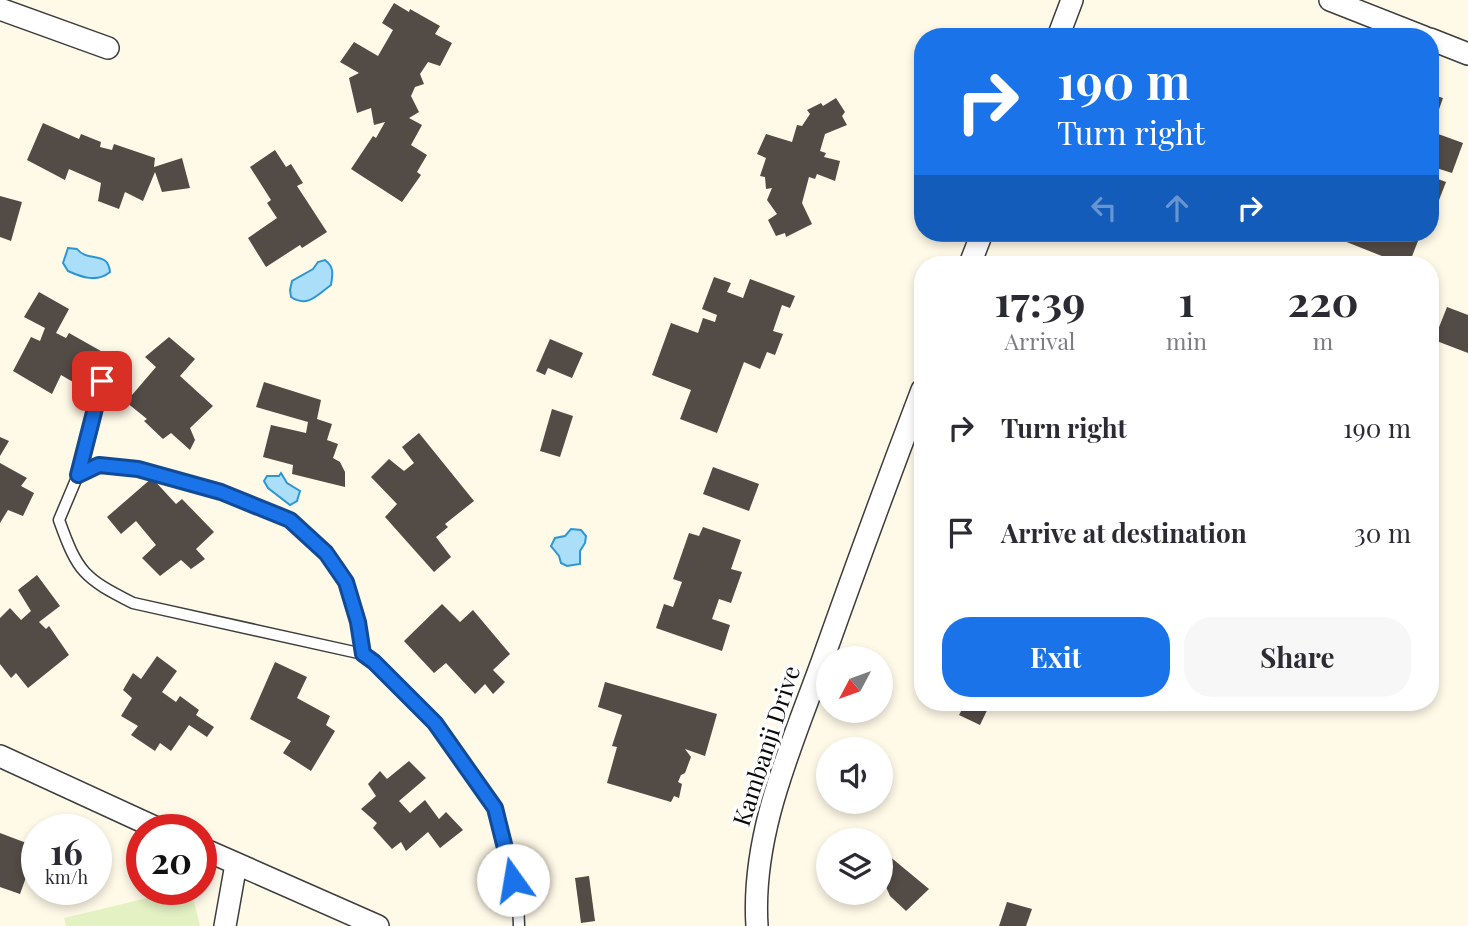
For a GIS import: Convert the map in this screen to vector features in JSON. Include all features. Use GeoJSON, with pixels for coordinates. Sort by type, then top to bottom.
{"type":"FeatureCollection","features":[{"type":"Feature","properties":{"kind":"street"},"geometry":{"type":"LineString","coordinates":[[1061,28],[1072,0]]}},
{"type":"Feature","properties":{"kind":"street"},"geometry":{"type":"LineString","coordinates":[[1330,0],[1401,28]]}},
{"type":"Feature","properties":{"kind":"street"},"geometry":{"type":"LineString","coordinates":[[0,9],[108,48]]}},
{"type":"Feature","properties":{"kind":"street"},"geometry":{"type":"LineString","coordinates":[[1439,43],[1468,54]]}},
{"type":"Feature","properties":{"kind":"street","name":"Kambanji Drive"},"geometry":{"type":"LineString","coordinates":[[757,926],[757,866],[769,814],[843,602],[914,411]]}},
{"type":"Feature","properties":{"kind":"street"},"geometry":{"type":"LineString","coordinates":[[0,756],[126,814]]}},
{"type":"Feature","properties":{"kind":"street"},"geometry":{"type":"LineString","coordinates":[[217,855],[378,926]]}},
{"type":"Feature","properties":{"kind":"street"},"geometry":{"type":"LineString","coordinates":[[225,926],[236,864]]}},
{"type":"Feature","properties":{"kind":"lane"},"geometry":{"type":"LineString","coordinates":[[102,381],[78,475],[59,520],[81,571],[102,588],[133,603],[363,654],[374,662],[435,723],[495,808],[518,900],[519,926]]}},
{"type":"Feature","properties":{"kind":"lane"},"geometry":{"type":"LineString","coordinates":[[78,475],[99,465],[138,469],[221,492],[290,520],[326,553],[346,582],[358,622],[363,654]]}},
{"type":"Feature","properties":{"kind":"green space"},"geometry":{"type":"Polygon","coordinates":[[[126,903],[195,905],[200,926],[66,926],[64,918],[126,903]]]}},
{"type":"Feature","properties":{"kind":"water"},"geometry":{"type":"Polygon","coordinates":[[[68,248],[106,261],[110,272],[94,278],[68,271],[63,263],[68,248]]]}},
{"type":"Feature","properties":{"kind":"water"},"geometry":{"type":"Polygon","coordinates":[[[325,260],[332,271],[331,285],[307,301],[291,297],[292,281],[325,260]]]}},
{"type":"Feature","properties":{"kind":"water"},"geometry":{"type":"Polygon","coordinates":[[[281,473],[287,483],[300,491],[297,501],[290,505],[268,488],[264,481],[267,476],[279,476],[281,473]]]}},
{"type":"Feature","properties":{"kind":"water"},"geometry":{"type":"Polygon","coordinates":[[[571,529],[581,530],[586,536],[580,551],[580,564],[567,566],[561,563],[551,546],[555,538],[565,536],[571,529]]]}},
{"type":"Feature","properties":{"kind":"building"},"geometry":{"type":"Polygon","coordinates":[[[394,3],[440,26],[435,34],[452,43],[440,66],[428,62],[420,74],[424,84],[415,87],[411,96],[419,112],[409,118],[422,125],[411,145],[427,155],[417,172],[421,175],[402,202],[351,169],[385,122],[374,125],[371,108],[357,113],[349,78],[359,73],[340,62],[354,42],[378,56],[393,30],[382,23],[394,3]]]}},
{"type":"Feature","properties":{"kind":"building"},"geometry":{"type":"Polygon","coordinates":[[[836,98],[845,112],[842,116],[847,125],[825,134],[820,151],[826,153],[824,157],[840,161],[835,181],[817,174],[815,179],[809,177],[802,203],[812,224],[786,237],[785,233],[776,236],[768,220],[777,214],[767,200],[772,188],[766,189],[765,177],[760,176],[766,158],[757,154],[766,134],[792,142],[797,125],[802,126],[810,114],[807,110],[821,103],[823,106],[836,98]]]}},
{"type":"Feature","properties":{"kind":"building"},"geometry":{"type":"Polygon","coordinates":[[[43,123],[79,139],[81,134],[101,142],[100,147],[112,150],[114,144],[155,158],[154,167],[182,158],[190,188],[162,192],[155,172],[143,201],[125,192],[119,209],[98,201],[101,183],[69,169],[65,180],[27,160],[43,123]]]}},
{"type":"Feature","properties":{"kind":"building"},"geometry":{"type":"Polygon","coordinates":[[[1439,134],[1463,143],[1452,173],[1439,169],[1439,134]]]}},
{"type":"Feature","properties":{"kind":"building"},"geometry":{"type":"Polygon","coordinates":[[[275,150],[286,167],[291,164],[303,183],[297,186],[327,232],[302,248],[300,245],[266,267],[248,238],[277,218],[267,203],[271,200],[250,167],[275,150]]]}},
{"type":"Feature","properties":{"kind":"building"},"geometry":{"type":"Polygon","coordinates":[[[1439,179],[1446,182],[1439,200],[1439,179]]]}},
{"type":"Feature","properties":{"kind":"building"},"geometry":{"type":"Polygon","coordinates":[[[0,196],[22,202],[11,241],[0,237],[0,196]]]}},
{"type":"Feature","properties":{"kind":"building"},"geometry":{"type":"Polygon","coordinates":[[[1347,242],[1418,242],[1412,256],[1382,256],[1347,242]]]}},
{"type":"Feature","properties":{"kind":"building"},"geometry":{"type":"Polygon","coordinates":[[[714,277],[731,283],[727,292],[743,298],[750,279],[795,296],[790,308],[782,305],[773,331],[783,334],[775,355],[767,352],[760,369],[744,362],[717,433],[680,419],[691,390],[652,375],[671,323],[698,333],[703,318],[715,322],[717,315],[702,309],[714,277]]]}},
{"type":"Feature","properties":{"kind":"building"},"geometry":{"type":"Polygon","coordinates":[[[39,292],[69,309],[56,333],[66,338],[69,333],[108,355],[97,372],[89,368],[80,386],[61,375],[52,394],[13,371],[31,337],[40,341],[45,328],[24,317],[39,292]]]}},
{"type":"Feature","properties":{"kind":"building"},"geometry":{"type":"Polygon","coordinates":[[[1447,307],[1468,315],[1468,353],[1439,342],[1439,327],[1447,307]]]}},
{"type":"Feature","properties":{"kind":"building"},"geometry":{"type":"Polygon","coordinates":[[[169,337],[195,359],[180,376],[213,406],[190,428],[195,440],[190,450],[171,433],[163,439],[144,421],[147,419],[126,402],[156,367],[145,357],[169,337]]]}},
{"type":"Feature","properties":{"kind":"building"},"geometry":{"type":"Polygon","coordinates":[[[550,339],[583,353],[572,378],[548,368],[545,375],[536,371],[550,339]]]}},
{"type":"Feature","properties":{"kind":"building"},"geometry":{"type":"Polygon","coordinates":[[[264,382],[321,400],[317,419],[332,424],[327,440],[338,444],[333,458],[340,462],[345,472],[345,487],[292,474],[293,465],[263,457],[271,425],[306,433],[308,422],[256,407],[264,382]]]}},
{"type":"Feature","properties":{"kind":"building"},"geometry":{"type":"Polygon","coordinates":[[[552,409],[573,416],[560,457],[540,451],[552,409]]]}},
{"type":"Feature","properties":{"kind":"building"},"geometry":{"type":"Polygon","coordinates":[[[419,433],[474,501],[445,524],[448,527],[436,537],[451,557],[434,572],[385,517],[397,504],[371,477],[389,459],[404,471],[414,463],[402,447],[419,433]]]}},
{"type":"Feature","properties":{"kind":"building"},"geometry":{"type":"Polygon","coordinates":[[[0,437],[9,441],[0,456],[0,437]]]}},
{"type":"Feature","properties":{"kind":"building"},"geometry":{"type":"Polygon","coordinates":[[[0,463],[27,478],[21,486],[34,493],[23,516],[8,510],[0,523],[0,463]]]}},
{"type":"Feature","properties":{"kind":"building"},"geometry":{"type":"Polygon","coordinates":[[[713,467],[759,484],[749,511],[703,494],[713,467]]]}},
{"type":"Feature","properties":{"kind":"building"},"geometry":{"type":"Polygon","coordinates":[[[152,478],[176,504],[182,499],[214,532],[196,549],[205,559],[191,569],[181,560],[160,576],[142,558],[156,545],[136,521],[121,534],[107,517],[152,478]]]}},
{"type":"Feature","properties":{"kind":"building"},"geometry":{"type":"Polygon","coordinates":[[[703,527],[741,540],[731,569],[742,572],[731,603],[719,599],[712,619],[730,625],[722,651],[656,628],[664,604],[673,607],[682,582],[673,579],[689,533],[699,536],[703,527]]]}},
{"type":"Feature","properties":{"kind":"building"},"geometry":{"type":"Polygon","coordinates":[[[37,575],[60,606],[39,622],[46,629],[49,626],[69,655],[28,688],[16,673],[11,678],[0,664],[0,618],[10,608],[21,620],[31,611],[18,590],[37,575]]]}},
{"type":"Feature","properties":{"kind":"building"},"geometry":{"type":"Polygon","coordinates":[[[442,604],[460,622],[473,610],[510,654],[493,670],[505,682],[493,694],[485,684],[475,694],[446,663],[434,673],[404,641],[442,604]]]}},
{"type":"Feature","properties":{"kind":"building"},"geometry":{"type":"Polygon","coordinates":[[[157,656],[177,671],[162,692],[176,702],[180,696],[199,710],[196,715],[214,727],[207,737],[189,725],[171,751],[160,743],[155,751],[131,735],[138,726],[121,716],[132,698],[123,690],[133,673],[141,679],[157,656]]]}},
{"type":"Feature","properties":{"kind":"building"},"geometry":{"type":"Polygon","coordinates":[[[275,662],[307,677],[297,698],[330,716],[326,725],[335,731],[311,771],[283,753],[291,741],[250,719],[275,662]]]}},
{"type":"Feature","properties":{"kind":"building"},"geometry":{"type":"Polygon","coordinates":[[[605,682],[717,714],[705,756],[685,749],[691,757],[678,782],[682,784],[679,798],[674,796],[671,802],[607,783],[617,747],[612,746],[622,715],[598,707],[605,682]]]}},
{"type":"Feature","properties":{"kind":"building"},"geometry":{"type":"Polygon","coordinates":[[[961,711],[987,711],[980,725],[959,715],[961,711]]]}},
{"type":"Feature","properties":{"kind":"building"},"geometry":{"type":"Polygon","coordinates":[[[409,761],[426,778],[399,801],[410,813],[425,800],[439,819],[446,812],[463,830],[440,848],[428,832],[406,851],[401,842],[392,849],[373,828],[377,823],[361,809],[376,796],[368,784],[380,771],[387,779],[409,761]]]}},
{"type":"Feature","properties":{"kind":"building"},"geometry":{"type":"Polygon","coordinates":[[[0,833],[21,841],[21,891],[20,894],[0,887],[0,833]]]}},
{"type":"Feature","properties":{"kind":"building"},"geometry":{"type":"Polygon","coordinates":[[[893,859],[929,889],[906,911],[893,899],[893,859]]]}},
{"type":"Feature","properties":{"kind":"building"},"geometry":{"type":"Polygon","coordinates":[[[589,876],[595,921],[581,923],[575,878],[589,876]]]}},
{"type":"Feature","properties":{"kind":"building"},"geometry":{"type":"Polygon","coordinates":[[[1007,902],[1032,909],[1026,926],[999,926],[1007,902]]]}},
{"type":"Feature","properties":{"kind":"route"},"geometry":{"type":"LineString","coordinates":[[102,381],[78,475],[99,465],[138,469],[221,492],[290,520],[326,553],[346,582],[358,622],[363,654],[435,723],[495,808],[513,880]]}}]}
